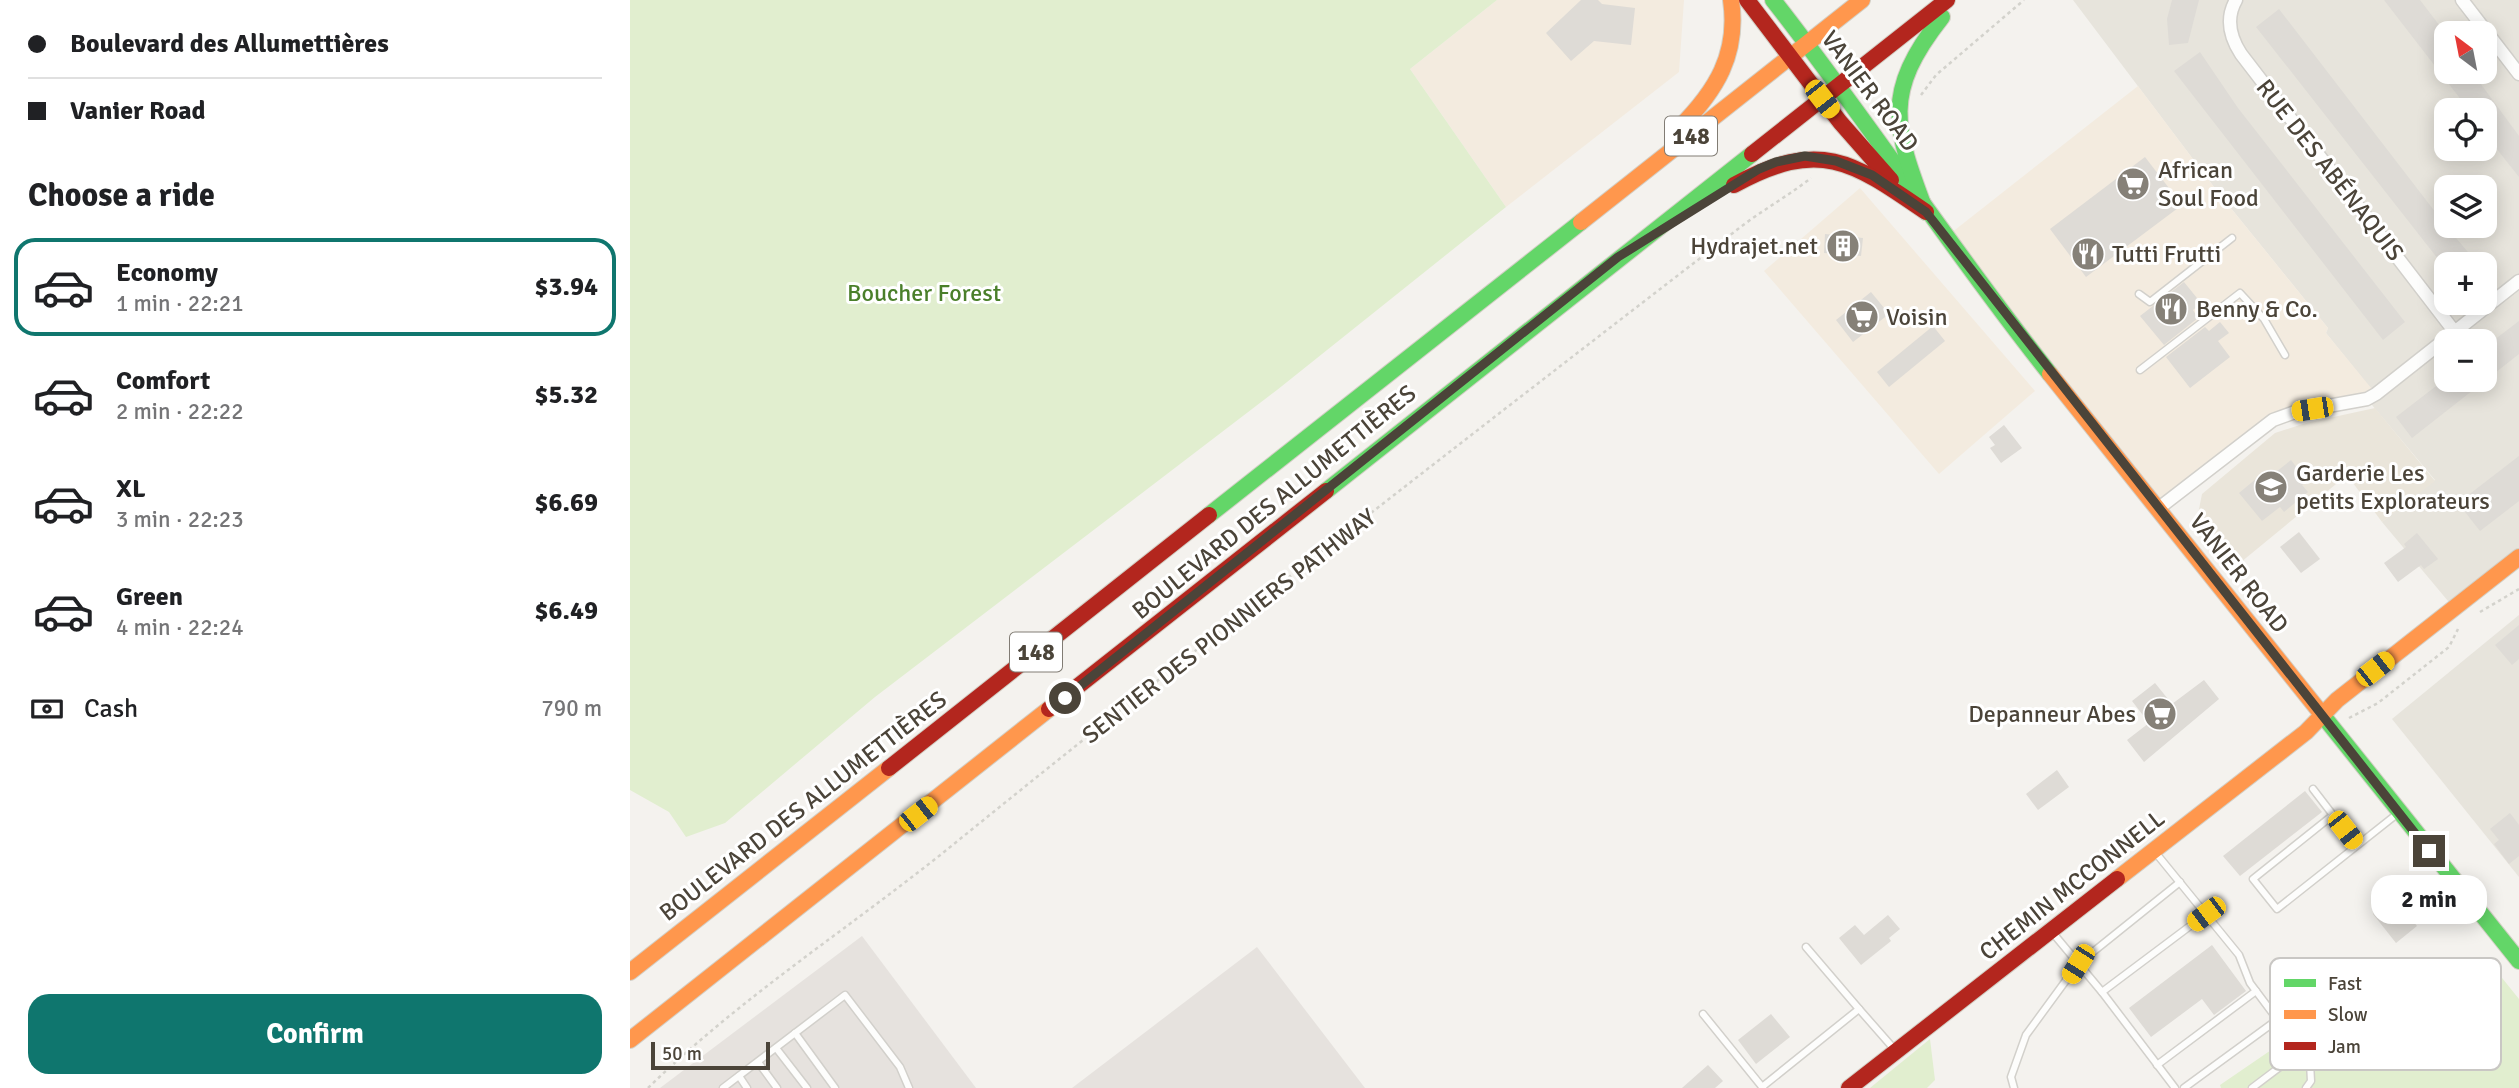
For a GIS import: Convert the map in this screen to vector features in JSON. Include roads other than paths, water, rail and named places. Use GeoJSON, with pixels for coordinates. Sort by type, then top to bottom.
{"type":"FeatureCollection","features":[{"type":"Feature","properties":{"kind":"main road"},"geometry":{"type":"LineString","coordinates":[[1592,214],[1690,118],[1720,82],[1732,47],[1731,0]]}},
{"type":"Feature","properties":{"kind":"main road","name":"VANIER ROAD"},"geometry":{"type":"LineString","coordinates":[[1746,0],[1875,166],[1926,212]]}},
{"type":"Feature","properties":{"kind":"main road","name":"VANIER ROAD"},"geometry":{"type":"LineString","coordinates":[[1773,0],[1891,155],[1926,212],[2320,716],[2519,961]]}},
{"type":"Feature","properties":{"kind":"main road","name":"BOULEVARD DES ALLUMETTIÈRES"},"geometry":{"type":"LineString","coordinates":[[630,972],[1861,0]]}},
{"type":"Feature","properties":{"kind":"main road","name":"BOULEVARD DES ALLUMETTIÈRES"},"geometry":{"type":"LineString","coordinates":[[630,1040],[1618,257],[1947,0]]}},
{"type":"Feature","properties":{"kind":"main road"},"geometry":{"type":"LineString","coordinates":[[1926,212],[1901,146],[1897,116],[1900,88],[1903,74],[1917,46],[1957,0]]}},
{"type":"Feature","properties":{"kind":"main road"},"geometry":{"type":"LineString","coordinates":[[1618,257],[1759,169],[1791,158],[1817,157],[1851,166],[1872,175],[1926,212]]}},
{"type":"Feature","properties":{"kind":"main road","name":"CHEMIN MCCONNELL"},"geometry":{"type":"LineString","coordinates":[[1849,1088],[2306,732],[2320,716],[2519,557]]}},
{"type":"Feature","properties":{"kind":"street","name":"RUE DES ABÉNAQUIS"},"geometry":{"type":"LineString","coordinates":[[2236,0],[2230,14],[2230,28],[2241,54],[2452,329]]}},
{"type":"Feature","properties":{"kind":"street"},"geometry":{"type":"LineString","coordinates":[[2462,0],[2519,74]]}},
{"type":"Feature","properties":{"kind":"street"},"geometry":{"type":"LineString","coordinates":[[2457,329],[2519,281]]}},
{"type":"Feature","properties":{"kind":"street"},"geometry":{"type":"LineString","coordinates":[[2159,509],[2273,420],[2295,412],[2367,399],[2434,347]]}},
{"type":"Feature","properties":{"kind":"lane"},"geometry":{"type":"LineString","coordinates":[[2139,294],[2150,302],[2232,238]]}},
{"type":"Feature","properties":{"kind":"lane"},"geometry":{"type":"LineString","coordinates":[[2140,370],[2240,293],[2264,319],[2285,355]]}},
{"type":"Feature","properties":{"kind":"lane"},"geometry":{"type":"LineString","coordinates":[[2313,789],[2357,845]]}},
{"type":"Feature","properties":{"kind":"lane"},"geometry":{"type":"LineString","coordinates":[[2333,816],[2253,879],[2277,909],[2398,812]]}},
{"type":"Feature","properties":{"kind":"lane"},"geometry":{"type":"LineString","coordinates":[[2154,850],[2239,955],[2256,991],[2270,1010]]}},
{"type":"Feature","properties":{"kind":"lane"},"geometry":{"type":"LineString","coordinates":[[2014,1088],[2011,1077],[2026,1035],[2078,964],[2180,882]]}},
{"type":"Feature","properties":{"kind":"lane"},"geometry":{"type":"LineString","coordinates":[[2102,992],[2206,914]]}},
{"type":"Feature","properties":{"kind":"lane"},"geometry":{"type":"LineString","coordinates":[[2051,931],[2102,992],[2175,1088]]}},
{"type":"Feature","properties":{"kind":"lane"},"geometry":{"type":"LineString","coordinates":[[1806,947],[1896,1051]]}},
{"type":"Feature","properties":{"kind":"lane"},"geometry":{"type":"LineString","coordinates":[[2157,1065],[2256,991]]}},
{"type":"Feature","properties":{"kind":"lane"},"geometry":{"type":"LineString","coordinates":[[723,1088],[845,995],[900,1067],[909,1088]]}},
{"type":"Feature","properties":{"kind":"lane"},"geometry":{"type":"LineString","coordinates":[[1703,1014],[1763,1087],[1859,1009]]}},
{"type":"Feature","properties":{"kind":"lane"},"geometry":{"type":"LineString","coordinates":[[2184,1088],[2270,1025]]}},
{"type":"Feature","properties":{"kind":"lane"},"geometry":{"type":"LineString","coordinates":[[795,1033],[835,1088]]}},
{"type":"Feature","properties":{"kind":"lane"},"geometry":{"type":"LineString","coordinates":[[776,1048],[807,1088]]}},
{"type":"Feature","properties":{"kind":"lane"},"geometry":{"type":"LineString","coordinates":[[758,1062],[777,1088]]}},
{"type":"Feature","properties":{"kind":"lane"},"geometry":{"type":"LineString","coordinates":[[2252,1088],[2276,1070]]}},
{"type":"Feature","properties":{"kind":"lane"},"geometry":{"type":"LineString","coordinates":[[2306,1088],[2311,1081],[2310,1070]]}},
{"type":"Feature","properties":{"kind":"lane"},"geometry":{"type":"LineString","coordinates":[[739,1076],[747,1088]]}},
{"type":"Feature","properties":{"kind":"place","name":"African Soul Food"},"geometry":{"type":"Point","coordinates":[2133,184]}},
{"type":"Feature","properties":{"kind":"place","name":"Hydrajet.net"},"geometry":{"type":"Point","coordinates":[1843,246]}},
{"type":"Feature","properties":{"kind":"place","name":"Tutti Frutti"},"geometry":{"type":"Point","coordinates":[2088,254]}},
{"type":"Feature","properties":{"kind":"place","name":"Benny & Co."},"geometry":{"type":"Point","coordinates":[2171,309]}},
{"type":"Feature","properties":{"kind":"place","name":"Voisin"},"geometry":{"type":"Point","coordinates":[1862,317]}},
{"type":"Feature","properties":{"kind":"place","name":"Garderie Les petits Explorateurs"},"geometry":{"type":"Point","coordinates":[2271,487]}},
{"type":"Feature","properties":{"kind":"place","name":"Depanneur Abes"},"geometry":{"type":"Point","coordinates":[2160,714]}},
{"type":"Feature","properties":{"kind":"park label","name":"Boucher Forest"},"geometry":{"type":"Point","coordinates":[924,293]}}]}
